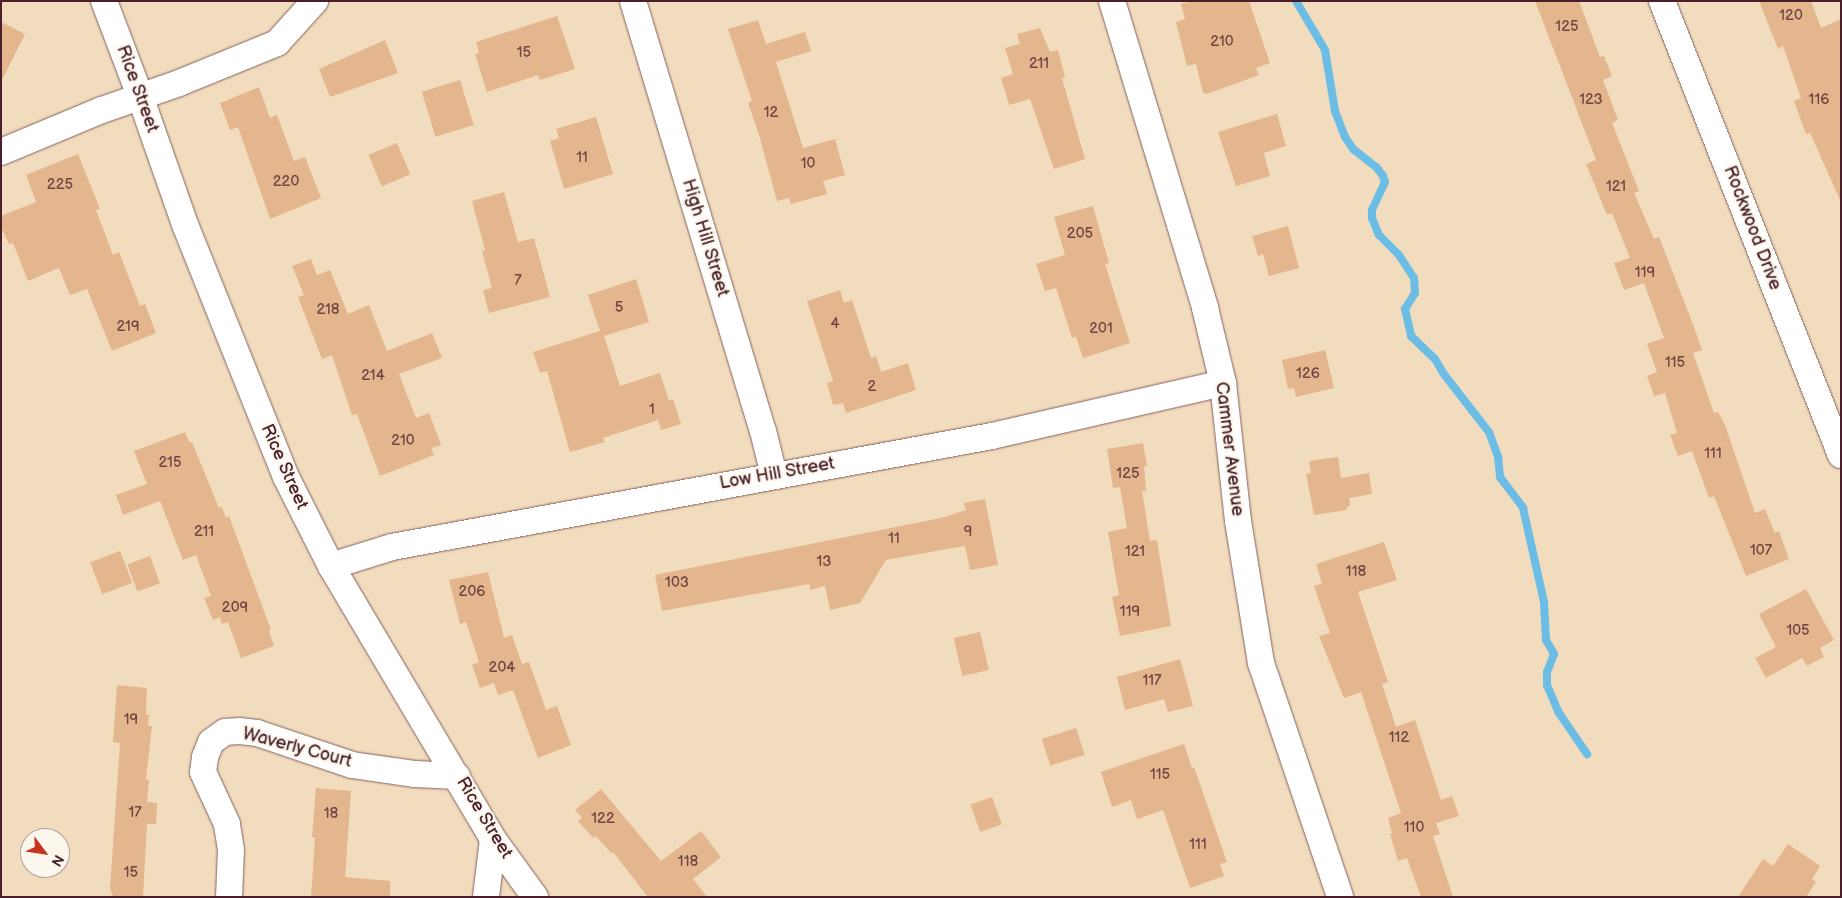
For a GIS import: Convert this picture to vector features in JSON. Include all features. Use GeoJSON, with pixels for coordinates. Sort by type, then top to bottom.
{"type":"FeatureCollection","features":[{"type":"Feature","properties":{"kind":"street","name":"Rice Street"},"geometry":{"type":"LineString","coordinates":[[104,1],[186,227],[286,477],[331,566],[458,776],[493,839],[536,897]]}},
{"type":"Feature","properties":{"kind":"street"},"geometry":{"type":"LineString","coordinates":[[1,152],[102,110],[179,83],[277,43],[315,1]]}},
{"type":"Feature","properties":{"kind":"street","name":"High Hill Street"},"geometry":{"type":"LineString","coordinates":[[633,1],[763,431],[774,475]]}},
{"type":"Feature","properties":{"kind":"street","name":"Cammer Avenue"},"geometry":{"type":"LineString","coordinates":[[1112,1],[1205,308],[1222,383],[1238,521],[1261,663],[1340,897]]}},
{"type":"Feature","properties":{"kind":"street","name":"Rockwood Drive"},"geometry":{"type":"LineString","coordinates":[[1662,1],[1841,455]]}},
{"type":"Feature","properties":{"kind":"street","name":"Low Hill Street"},"geometry":{"type":"LineString","coordinates":[[331,566],[392,546],[992,436],[1222,383]]}},
{"type":"Feature","properties":{"kind":"street","name":"Waverly Court"},"geometry":{"type":"LineString","coordinates":[[229,897],[231,850],[227,824],[203,772],[204,757],[212,742],[225,732],[257,733],[352,765],[415,774],[458,776]]}},
{"type":"Feature","properties":{"kind":"street"},"geometry":{"type":"LineString","coordinates":[[486,897],[493,839]]}},
{"type":"Feature","properties":{"kind":"building"},"geometry":{"type":"Polygon","coordinates":[[[1193,1],[1249,1],[1270,63],[1256,68],[1259,75],[1207,94],[1203,93],[1196,64],[1187,66],[1176,22],[1185,19],[1181,4],[1193,1]]]}},
{"type":"Feature","properties":{"kind":"building"},"geometry":{"type":"Polygon","coordinates":[[[1535,1],[1579,1],[1600,57],[1604,56],[1612,76],[1603,80],[1618,120],[1612,123],[1639,191],[1634,193],[1654,239],[1659,237],[1702,350],[1693,353],[1714,413],[1718,412],[1725,425],[1755,513],[1765,509],[1775,533],[1779,531],[1789,559],[1746,576],[1714,496],[1709,498],[1692,451],[1678,456],[1670,435],[1677,433],[1665,393],[1654,396],[1647,376],[1657,372],[1647,344],[1664,338],[1644,283],[1624,290],[1614,263],[1630,258],[1612,213],[1607,215],[1586,164],[1596,160],[1535,1]]]}},
{"type":"Feature","properties":{"kind":"building"},"geometry":{"type":"Polygon","coordinates":[[[1759,1],[1811,1],[1821,28],[1841,19],[1841,202],[1810,133],[1806,134],[1794,101],[1801,98],[1783,46],[1778,49],[1759,1]]]}},
{"type":"Feature","properties":{"kind":"building"},"geometry":{"type":"Polygon","coordinates":[[[557,16],[575,69],[540,80],[538,75],[487,92],[475,54],[479,53],[476,42],[557,16]]]}},
{"type":"Feature","properties":{"kind":"building"},"geometry":{"type":"Polygon","coordinates":[[[758,20],[766,44],[805,32],[811,51],[776,62],[803,148],[835,139],[845,175],[823,181],[827,194],[791,204],[789,198],[777,201],[748,103],[752,101],[728,29],[758,20]]]}},
{"type":"Feature","properties":{"kind":"building"},"geometry":{"type":"Polygon","coordinates":[[[1,22],[25,34],[1,82],[1,22]]]}},
{"type":"Feature","properties":{"kind":"building"},"geometry":{"type":"Polygon","coordinates":[[[1040,28],[1050,52],[1058,50],[1065,77],[1062,78],[1085,159],[1054,169],[1030,99],[1009,105],[1001,78],[1013,74],[1005,48],[1020,44],[1017,34],[1040,28]]]}},
{"type":"Feature","properties":{"kind":"building"},"geometry":{"type":"Polygon","coordinates":[[[385,40],[398,73],[330,97],[319,69],[385,40]]]}},
{"type":"Feature","properties":{"kind":"building"},"geometry":{"type":"Polygon","coordinates":[[[460,80],[474,125],[435,137],[422,92],[460,80]]]}},
{"type":"Feature","properties":{"kind":"building"},"geometry":{"type":"Polygon","coordinates":[[[259,87],[270,118],[277,115],[294,161],[305,157],[321,198],[270,219],[238,127],[230,130],[220,103],[259,87]]]}},
{"type":"Feature","properties":{"kind":"building"},"geometry":{"type":"Polygon","coordinates":[[[1277,114],[1286,146],[1264,153],[1270,176],[1236,186],[1218,132],[1277,114]]]}},
{"type":"Feature","properties":{"kind":"building"},"geometry":{"type":"Polygon","coordinates":[[[596,117],[613,174],[564,189],[550,141],[559,138],[556,129],[596,117]]]}},
{"type":"Feature","properties":{"kind":"building"},"geometry":{"type":"Polygon","coordinates":[[[397,143],[410,174],[382,186],[368,155],[397,143]]]}},
{"type":"Feature","properties":{"kind":"building"},"geometry":{"type":"Polygon","coordinates":[[[78,154],[100,209],[96,210],[113,255],[119,252],[140,306],[145,304],[156,333],[112,351],[87,289],[70,295],[59,268],[28,281],[13,243],[9,244],[1,227],[1,216],[36,202],[26,175],[78,154]]]}},
{"type":"Feature","properties":{"kind":"building"},"geometry":{"type":"Polygon","coordinates":[[[504,192],[518,242],[534,238],[550,297],[489,313],[483,290],[492,288],[482,251],[485,250],[472,201],[504,192]]]}},
{"type":"Feature","properties":{"kind":"building"},"geometry":{"type":"Polygon","coordinates":[[[1093,206],[1109,263],[1105,264],[1130,343],[1083,358],[1076,337],[1072,338],[1056,288],[1045,291],[1036,264],[1065,255],[1054,217],[1093,206]]]}},
{"type":"Feature","properties":{"kind":"building"},"geometry":{"type":"Polygon","coordinates":[[[1288,226],[1299,268],[1269,276],[1263,254],[1258,256],[1252,236],[1288,226]]]}},
{"type":"Feature","properties":{"kind":"building"},"geometry":{"type":"Polygon","coordinates":[[[311,259],[317,275],[330,270],[348,314],[369,305],[387,351],[432,333],[442,358],[399,374],[416,418],[429,413],[441,445],[431,448],[434,455],[380,476],[357,414],[352,415],[332,355],[322,359],[298,297],[304,295],[292,266],[311,259]]]}},
{"type":"Feature","properties":{"kind":"building"},"geometry":{"type":"Polygon","coordinates":[[[636,279],[649,322],[604,336],[620,386],[660,373],[669,401],[673,399],[681,424],[661,430],[658,420],[603,438],[605,442],[570,452],[547,371],[540,373],[533,352],[600,331],[588,295],[636,279]]]}},
{"type":"Feature","properties":{"kind":"building"},"geometry":{"type":"Polygon","coordinates":[[[840,290],[844,303],[852,300],[871,358],[876,356],[881,372],[908,363],[916,390],[846,413],[843,403],[833,405],[827,383],[833,381],[807,301],[840,290]]]}},
{"type":"Feature","properties":{"kind":"building"},"geometry":{"type":"Polygon","coordinates":[[[1325,350],[1334,388],[1296,397],[1294,388],[1288,389],[1282,360],[1325,350]]]}},
{"type":"Feature","properties":{"kind":"building"},"geometry":{"type":"Polygon","coordinates":[[[185,432],[190,443],[192,442],[219,508],[222,507],[226,518],[229,516],[271,630],[269,631],[274,646],[241,658],[228,622],[222,624],[220,617],[213,620],[204,598],[211,596],[196,555],[183,560],[160,501],[123,515],[116,495],[147,484],[134,451],[185,432]]]}},
{"type":"Feature","properties":{"kind":"building"},"geometry":{"type":"Polygon","coordinates":[[[1143,443],[1147,466],[1144,466],[1146,491],[1142,491],[1150,541],[1157,540],[1171,626],[1120,636],[1112,597],[1119,595],[1108,532],[1127,528],[1120,487],[1113,488],[1107,449],[1143,443]]]}},
{"type":"Feature","properties":{"kind":"building"},"geometry":{"type":"Polygon","coordinates":[[[1338,457],[1341,478],[1369,473],[1372,494],[1349,498],[1350,506],[1346,507],[1347,510],[1314,515],[1306,474],[1311,473],[1309,461],[1338,457]]]}},
{"type":"Feature","properties":{"kind":"building"},"geometry":{"type":"Polygon","coordinates":[[[985,499],[998,565],[970,570],[965,546],[886,560],[860,603],[830,610],[825,586],[810,590],[809,584],[662,611],[655,575],[941,518],[966,510],[964,503],[985,499]]]}},
{"type":"Feature","properties":{"kind":"building"},"geometry":{"type":"Polygon","coordinates":[[[1384,542],[1397,580],[1358,592],[1388,682],[1382,684],[1396,727],[1415,720],[1441,800],[1452,796],[1459,816],[1436,823],[1440,834],[1433,836],[1453,897],[1421,897],[1407,858],[1398,861],[1390,834],[1392,833],[1388,818],[1401,813],[1361,692],[1344,698],[1319,636],[1330,633],[1314,586],[1322,584],[1316,564],[1384,542]]]}},
{"type":"Feature","properties":{"kind":"building"},"geometry":{"type":"Polygon","coordinates":[[[120,551],[132,583],[102,594],[90,562],[120,551]]]}},
{"type":"Feature","properties":{"kind":"building"},"geometry":{"type":"Polygon","coordinates":[[[150,556],[160,583],[137,591],[127,564],[150,556]]]}},
{"type":"Feature","properties":{"kind":"building"},"geometry":{"type":"Polygon","coordinates":[[[488,572],[504,638],[512,635],[522,664],[529,662],[546,710],[557,706],[571,745],[538,758],[513,690],[498,695],[494,683],[480,688],[472,665],[479,662],[466,622],[460,624],[449,580],[488,572]]]}},
{"type":"Feature","properties":{"kind":"building"},"geometry":{"type":"Polygon","coordinates":[[[1806,589],[1834,640],[1820,648],[1824,657],[1807,666],[1802,658],[1766,678],[1755,658],[1776,647],[1759,614],[1806,589]]]}},
{"type":"Feature","properties":{"kind":"building"},"geometry":{"type":"Polygon","coordinates":[[[980,632],[989,670],[962,676],[954,638],[980,632]]]}},
{"type":"Feature","properties":{"kind":"building"},"geometry":{"type":"Polygon","coordinates":[[[1180,659],[1193,706],[1168,712],[1164,699],[1125,710],[1117,677],[1180,659]]]}},
{"type":"Feature","properties":{"kind":"building"},"geometry":{"type":"Polygon","coordinates":[[[117,685],[147,688],[146,714],[149,715],[148,726],[152,726],[146,779],[149,780],[147,802],[157,803],[156,824],[147,824],[143,897],[113,897],[110,888],[120,743],[113,742],[117,685]]]}},
{"type":"Feature","properties":{"kind":"building"},"geometry":{"type":"Polygon","coordinates":[[[1076,728],[1085,755],[1050,766],[1042,739],[1076,728]]]}},
{"type":"Feature","properties":{"kind":"building"},"geometry":{"type":"Polygon","coordinates":[[[1184,744],[1192,768],[1194,767],[1227,862],[1220,864],[1224,876],[1190,888],[1163,810],[1137,819],[1131,800],[1112,807],[1101,772],[1184,744]]]}},
{"type":"Feature","properties":{"kind":"building"},"geometry":{"type":"Polygon","coordinates":[[[316,788],[351,791],[345,877],[390,881],[390,897],[311,897],[315,838],[312,837],[316,788]]]}},
{"type":"Feature","properties":{"kind":"building"},"geometry":{"type":"Polygon","coordinates":[[[601,789],[661,861],[701,831],[721,857],[693,879],[707,897],[648,897],[613,852],[611,853],[596,836],[593,838],[578,821],[582,818],[575,810],[601,789]]]}},
{"type":"Feature","properties":{"kind":"building"},"geometry":{"type":"Polygon","coordinates":[[[992,797],[1002,824],[980,832],[970,805],[992,797]]]}},
{"type":"Feature","properties":{"kind":"building"},"geometry":{"type":"Polygon","coordinates":[[[1788,844],[1820,866],[1812,879],[1816,882],[1806,897],[1738,897],[1763,859],[1773,866],[1788,844]]]}},
{"type":"Feature","properties":{"kind":"waterway"},"geometry":{"type":"LineString","coordinates":[[1296,1],[1325,50],[1335,111],[1345,137],[1353,149],[1377,168],[1383,176],[1385,182],[1372,210],[1372,218],[1379,235],[1399,255],[1414,278],[1415,293],[1405,309],[1411,336],[1435,359],[1443,373],[1489,432],[1498,457],[1500,477],[1523,508],[1544,602],[1546,640],[1554,654],[1547,672],[1547,685],[1559,713],[1587,754]]}}]}
